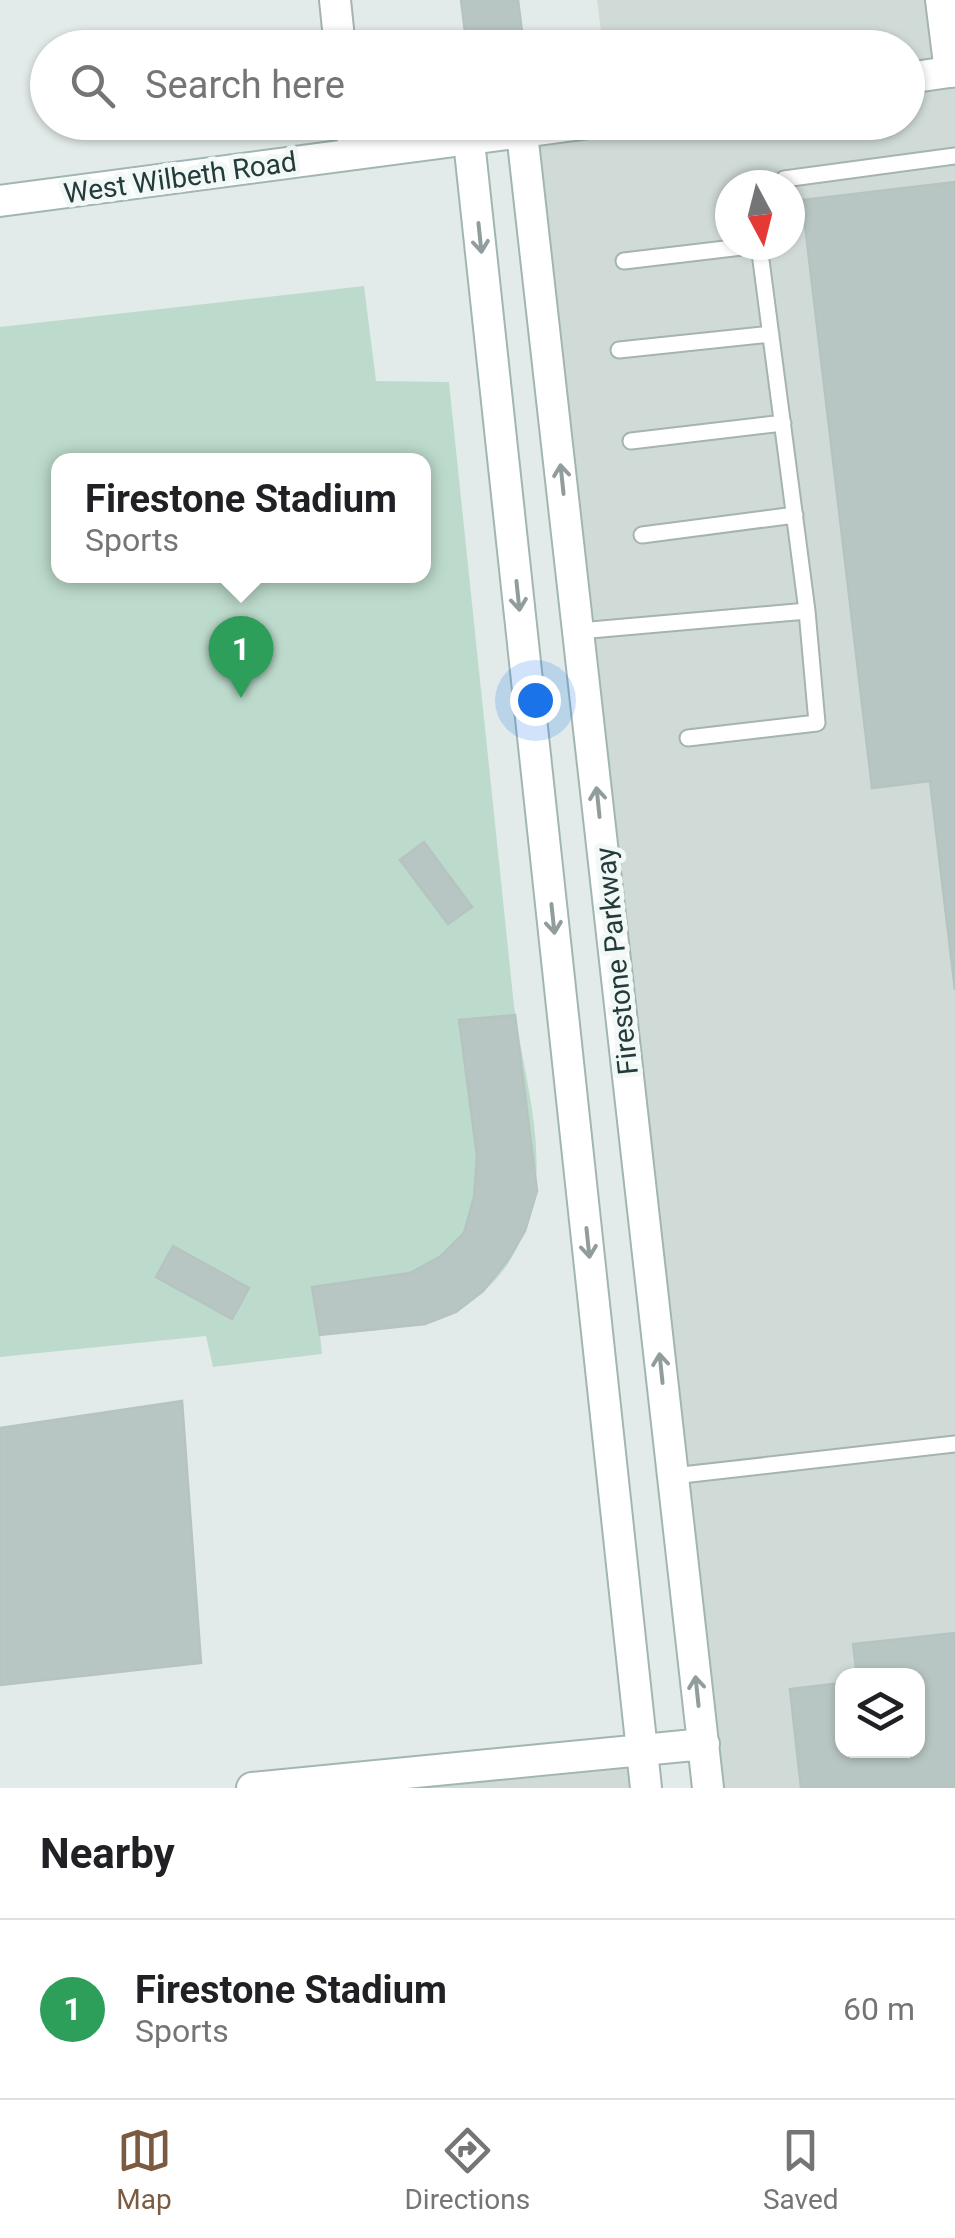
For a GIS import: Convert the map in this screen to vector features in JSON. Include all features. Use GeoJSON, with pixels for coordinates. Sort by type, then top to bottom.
{"type":"FeatureCollection","features":[{"type":"Feature","properties":{"kind":"street"},"geometry":{"type":"LineString","coordinates":[[334,0],[338,30]]}},
{"type":"Feature","properties":{"kind":"street"},"geometry":{"type":"LineString","coordinates":[[925,76],[953,72],[940,0]]}},
{"type":"Feature","properties":{"kind":"street"},"geometry":{"type":"LineString","coordinates":[[352,140],[354,154]]}},
{"type":"Feature","properties":{"kind":"street","name":"West Wilbeth Road"},"geometry":{"type":"LineString","coordinates":[[0,201],[481,140]]}},
{"type":"Feature","properties":{"kind":"street","name":"Firestone Parkway"},"geometry":{"type":"LineString","coordinates":[[523,140],[708,1788]]}},
{"type":"Feature","properties":{"kind":"street"},"geometry":{"type":"LineString","coordinates":[[469,142],[646,1788]]}},
{"type":"Feature","properties":{"kind":"street"},"geometry":{"type":"LineString","coordinates":[[252,1788],[704,1744]]}},
{"type":"Feature","properties":{"kind":"lane"},"geometry":{"type":"LineString","coordinates":[[805,176],[955,156]]}},
{"type":"Feature","properties":{"kind":"lane"},"geometry":{"type":"LineString","coordinates":[[624,261],[715,250]]}},
{"type":"Feature","properties":{"kind":"lane"},"geometry":{"type":"LineString","coordinates":[[688,738],[817,724],[807,611],[761,260]]}},
{"type":"Feature","properties":{"kind":"lane"},"geometry":{"type":"LineString","coordinates":[[619,350],[771,334]]}},
{"type":"Feature","properties":{"kind":"lane"},"geometry":{"type":"LineString","coordinates":[[631,441],[782,423]]}},
{"type":"Feature","properties":{"kind":"lane"},"geometry":{"type":"LineString","coordinates":[[642,534],[795,515]]}},
{"type":"Feature","properties":{"kind":"lane"},"geometry":{"type":"LineString","coordinates":[[579,631],[807,611]]}},
{"type":"Feature","properties":{"kind":"lane"},"geometry":{"type":"LineString","coordinates":[[673,1476],[955,1444]]}},
{"type":"Feature","properties":{"kind":"shaded area"},"geometry":{"type":"Polygon","coordinates":[[[597,0],[955,0],[955,71],[925,75],[925,30],[601,30],[597,0]]]}},
{"type":"Feature","properties":{"kind":"shaded area"},"geometry":{"type":"Polygon","coordinates":[[[955,79],[955,1788],[707,1788],[523,140],[925,140],[925,83],[955,79]]]}},
{"type":"Feature","properties":{"kind":"shaded area"},"geometry":{"type":"Polygon","coordinates":[[[642,1749],[646,1788],[252,1788],[642,1749]]]}},
{"type":"Feature","properties":{"kind":"green space"},"geometry":{"type":"Polygon","coordinates":[[[364,286],[376,381],[449,382],[513,997],[536,1143],[534,1201],[526,1228],[510,1260],[491,1285],[468,1303],[414,1324],[320,1335],[322,1354],[213,1367],[206,1336],[0,1357],[0,327],[364,286]]]}},
{"type":"Feature","properties":{"kind":"building"},"geometry":{"type":"Polygon","coordinates":[[[461,0],[518,0],[522,30],[465,30],[461,0]]]}},
{"type":"Feature","properties":{"kind":"building"},"geometry":{"type":"Polygon","coordinates":[[[955,182],[955,990],[930,781],[872,788],[805,200],[955,182]]]}},
{"type":"Feature","properties":{"kind":"building"},"geometry":{"type":"Polygon","coordinates":[[[424,842],[472,907],[448,924],[400,860],[424,842]]]}},
{"type":"Feature","properties":{"kind":"building"},"geometry":{"type":"Polygon","coordinates":[[[515,1015],[537,1191],[525,1231],[507,1261],[483,1291],[456,1312],[425,1324],[320,1335],[312,1287],[410,1273],[441,1256],[464,1233],[474,1197],[477,1156],[459,1020],[515,1015]]]}},
{"type":"Feature","properties":{"kind":"building"},"geometry":{"type":"Polygon","coordinates":[[[173,1246],[249,1288],[232,1319],[156,1277],[173,1246]]]}},
{"type":"Feature","properties":{"kind":"building"},"geometry":{"type":"Polygon","coordinates":[[[182,1401],[201,1663],[0,1685],[0,1428],[182,1401]]]}},
{"type":"Feature","properties":{"kind":"building"},"geometry":{"type":"Polygon","coordinates":[[[955,1633],[955,1788],[801,1788],[790,1689],[835,1684],[835,1758],[925,1758],[925,1668],[856,1668],[853,1644],[955,1633]]]}},
{"type":"Feature","properties":{"kind":"place","name":"Firestone Stadium"},"geometry":{"type":"Point","coordinates":[241,698]}}]}
